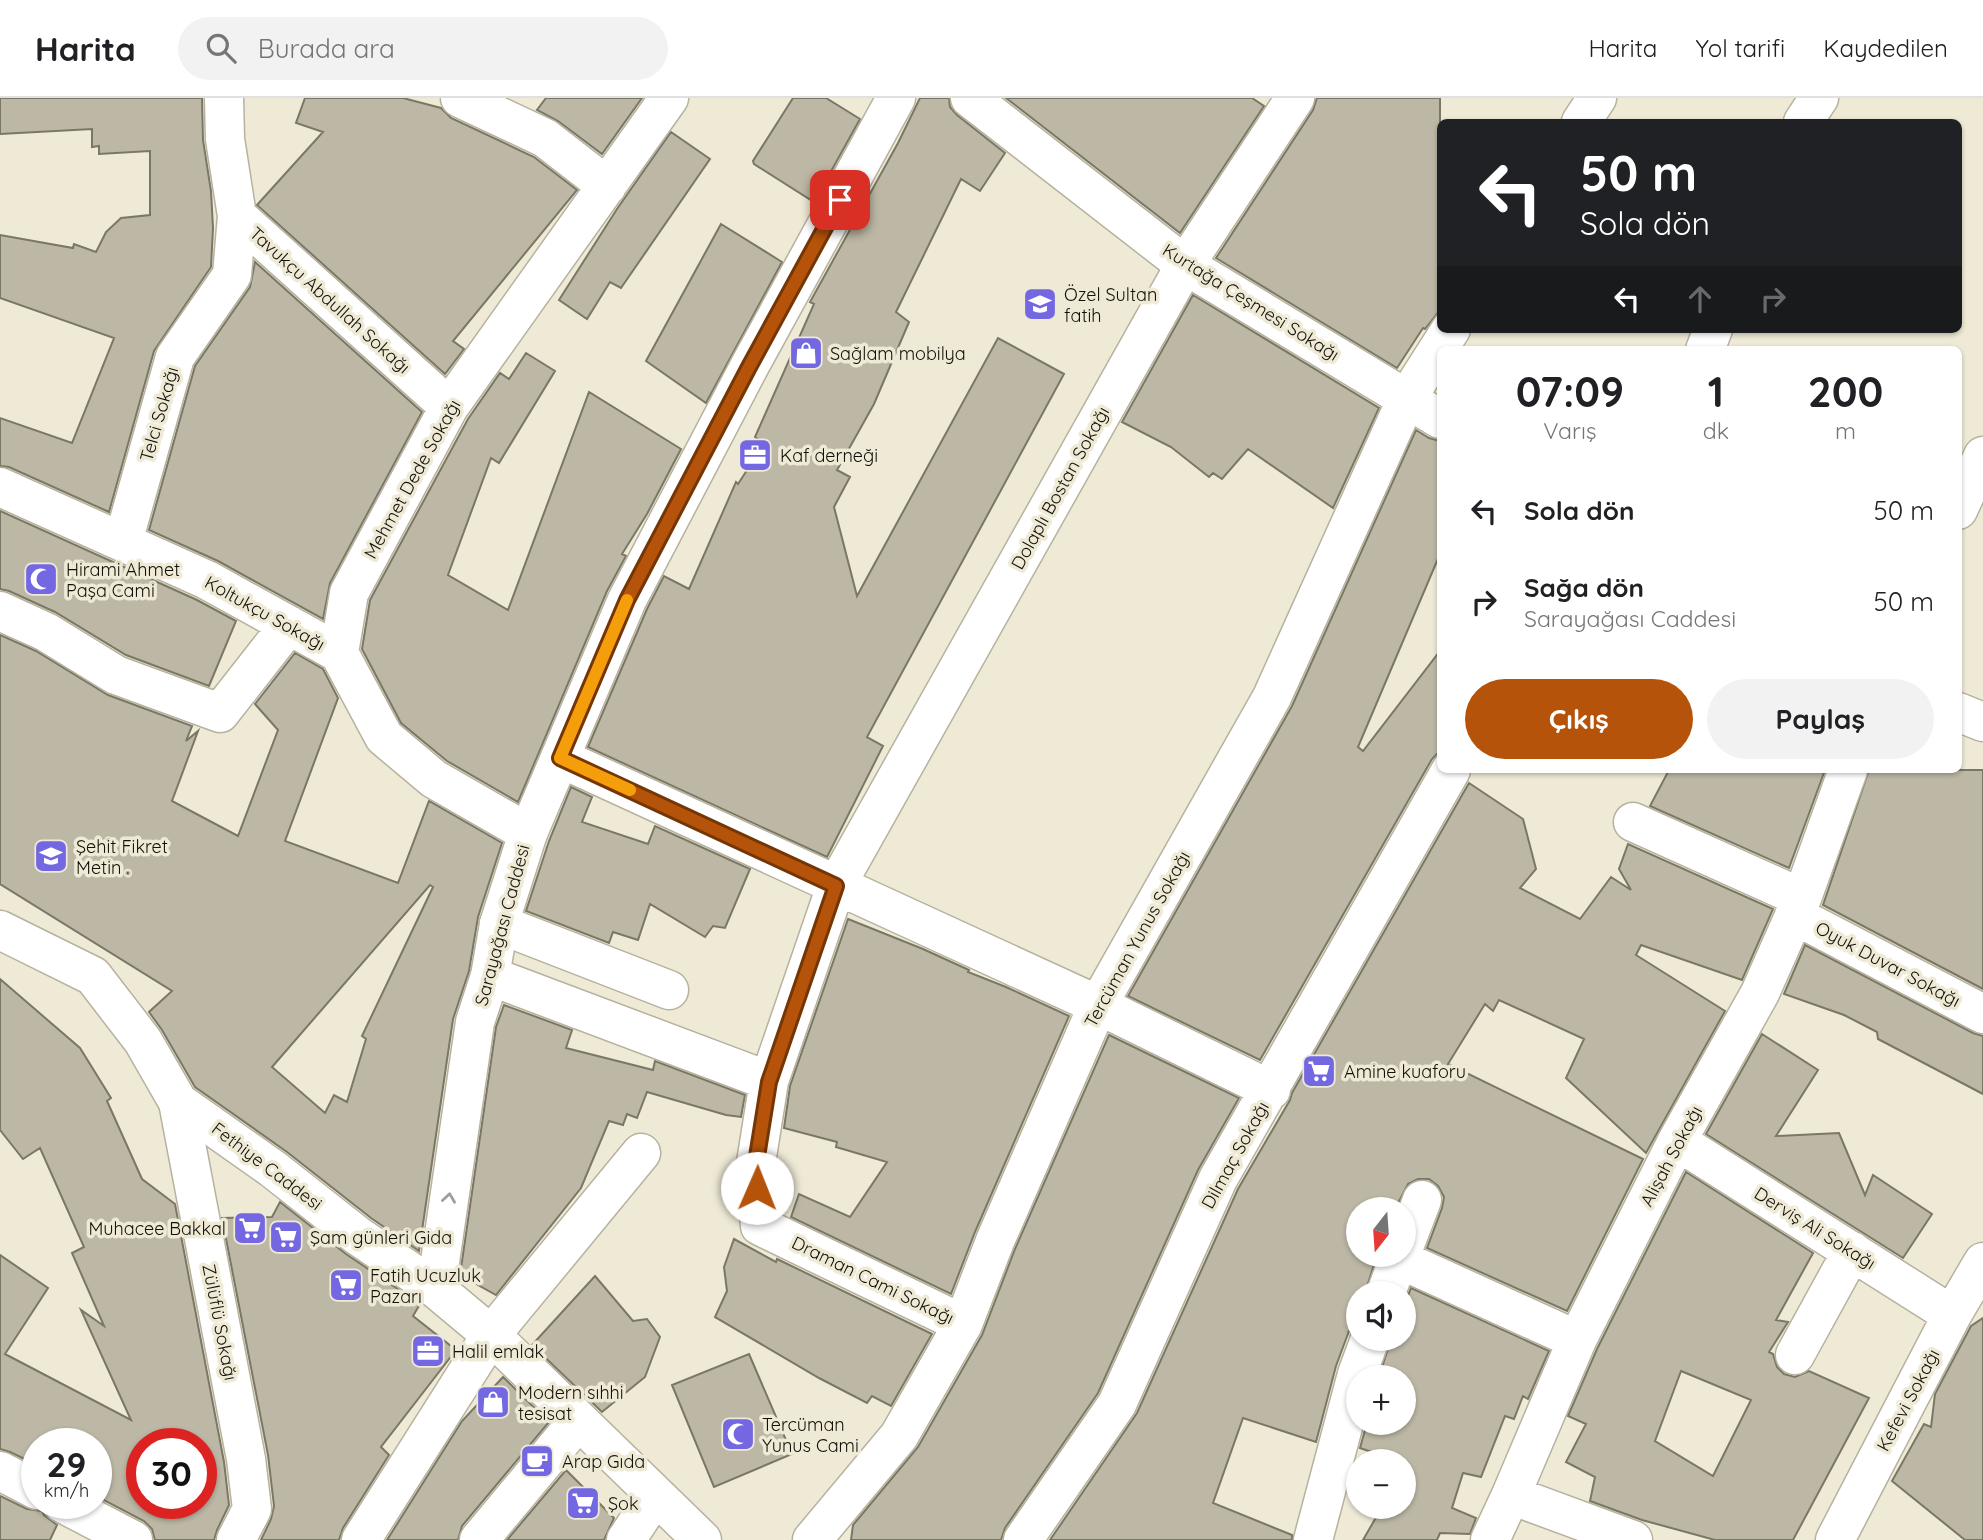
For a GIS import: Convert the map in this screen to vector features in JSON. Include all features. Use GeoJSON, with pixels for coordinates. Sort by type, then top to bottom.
{"type":"FeatureCollection","features":[{"type":"Feature","properties":{"kind":"street","name":"Tavukçu Abdullah Sokağı"},"geometry":{"type":"LineString","coordinates":[[224,98],[225,139],[237,216],[449,407]]}},
{"type":"Feature","properties":{"kind":"street"},"geometry":{"type":"LineString","coordinates":[[460,98],[545,138],[607,186]]}},
{"type":"Feature","properties":{"kind":"street","name":"Mehmet Dede Sokağı"},"geometry":{"type":"LineString","coordinates":[[339,653],[349,593],[449,407],[669,98]]}},
{"type":"Feature","properties":{"kind":"street","name":"Kurtağa Çeşmesi Sokağı"},"geometry":{"type":"LineString","coordinates":[[971,98],[1185,265],[1437,417]]}},
{"type":"Feature","properties":{"kind":"street","name":"Dolaplı Bostan Sokağı"},"geometry":{"type":"LineString","coordinates":[[836,886],[1185,265],[1295,98]]}},
{"type":"Feature","properties":{"kind":"street"},"geometry":{"type":"LineString","coordinates":[[1583,119],[1597,98]]}},
{"type":"Feature","properties":{"kind":"street"},"geometry":{"type":"LineString","coordinates":[[1805,119],[1819,98]]}},
{"type":"Feature","properties":{"kind":"street","name":"Sarayağası Caddesi"},"geometry":{"type":"LineString","coordinates":[[436,1289],[475,1022],[490,976],[499,924],[528,833],[627,600],[890,100]]}},
{"type":"Feature","properties":{"kind":"street","name":"Telci Sokağı"},"geometry":{"type":"LineString","coordinates":[[123,542],[175,357],[232,275],[237,216]]}},
{"type":"Feature","properties":{"kind":"street","name":"Tercüman Yunus Sokağı"},"geometry":{"type":"LineString","coordinates":[[812,1540],[899,1436],[963,1324],[995,1241],[1098,1005],[1272,697],[1407,398],[1437,351]]}},
{"type":"Feature","properties":{"kind":"street"},"geometry":{"type":"LineString","coordinates":[[1962,501],[1983,456]]}},
{"type":"Feature","properties":{"kind":"street","name":"Koltukçu Sokağı"},"geometry":{"type":"LineString","coordinates":[[0,487],[207,580],[339,653]]}},
{"type":"Feature","properties":{"kind":"street"},"geometry":{"type":"LineString","coordinates":[[0,611],[46,632],[116,675],[220,713],[289,625]]}},
{"type":"Feature","properties":{"kind":"street"},"geometry":{"type":"LineString","coordinates":[[339,653],[384,737],[434,779],[528,833]]}},
{"type":"Feature","properties":{"kind":"street"},"geometry":{"type":"LineString","coordinates":[[1962,714],[1983,722]]}},
{"type":"Feature","properties":{"kind":"street"},"geometry":{"type":"LineString","coordinates":[[560,758],[1098,1005],[1271,1090]]}},
{"type":"Feature","properties":{"kind":"street","name":"Dilmaç Sokağı"},"geometry":{"type":"LineString","coordinates":[[1023,1540],[1117,1404],[1218,1179],[1449,773]]}},
{"type":"Feature","properties":{"kind":"street","name":"Alişah Sokağı"},"geometry":{"type":"LineString","coordinates":[[1490,1540],[1577,1340],[1677,1141],[1760,992],[1798,906],[1847,773]]}},
{"type":"Feature","properties":{"kind":"street","name":"Oyuk Duvar Sokağı"},"geometry":{"type":"LineString","coordinates":[[1633,821],[1798,906],[1983,1014]]}},
{"type":"Feature","properties":{"kind":"street","name":"Draman Cami Sokağı"},"geometry":{"type":"LineString","coordinates":[[836,886],[769,1082],[755,1169],[761,1226],[963,1324]]}},
{"type":"Feature","properties":{"kind":"street"},"geometry":{"type":"LineString","coordinates":[[499,924],[669,990]]}},
{"type":"Feature","properties":{"kind":"street","name":"Fethiye Caddesi"},"geometry":{"type":"LineString","coordinates":[[0,930],[93,976],[143,1041],[178,1101],[273,1169],[358,1236],[436,1289],[491,1335],[702,1540]]}},
{"type":"Feature","properties":{"kind":"street"},"geometry":{"type":"LineString","coordinates":[[490,976],[769,1082]]}},
{"type":"Feature","properties":{"kind":"street","name":"Zülüflü Sokağı"},"geometry":{"type":"LineString","coordinates":[[178,1101],[246,1459],[252,1509],[236,1540]]}},
{"type":"Feature","properties":{"kind":"street","name":"Derviş Ali Sokağı"},"geometry":{"type":"LineString","coordinates":[[1677,1141],[1952,1315]]}},
{"type":"Feature","properties":{"kind":"street"},"geometry":{"type":"LineString","coordinates":[[361,1540],[491,1335],[641,1153]]}},
{"type":"Feature","properties":{"kind":"street"},"geometry":{"type":"LineString","coordinates":[[1416,1215],[1422,1200]]}},
{"type":"Feature","properties":{"kind":"street"},"geometry":{"type":"LineString","coordinates":[[1795,1355],[1852,1251]]}},
{"type":"Feature","properties":{"kind":"street","name":"Kefevi Sokağı"},"geometry":{"type":"LineString","coordinates":[[1835,1540],[1952,1315],[1983,1262]]}},
{"type":"Feature","properties":{"kind":"street"},"geometry":{"type":"LineString","coordinates":[[1406,1267],[1577,1340]]}},
{"type":"Feature","properties":{"kind":"street"},"geometry":{"type":"LineString","coordinates":[[1313,1540],[1366,1351]]}},
{"type":"Feature","properties":{"kind":"street"},"geometry":{"type":"LineString","coordinates":[[479,1540],[578,1421]]}},
{"type":"Feature","properties":{"kind":"street"},"geometry":{"type":"LineString","coordinates":[[0,1471],[21,1482]]}},
{"type":"Feature","properties":{"kind":"street"},"geometry":{"type":"LineString","coordinates":[[1511,1494],[1633,1540]]}},
{"type":"Feature","properties":{"kind":"street"},"geometry":{"type":"LineString","coordinates":[[626,1540],[655,1496]]}},
{"type":"Feature","properties":{"kind":"street"},"geometry":{"type":"LineString","coordinates":[[93,1519],[133,1540]]}},
{"type":"Feature","properties":{"kind":"building"},"geometry":{"type":"Polygon","coordinates":[[[0,98],[202,98],[203,140],[211,191],[213,228],[211,267],[154,351],[109,512],[9,467],[0,466],[0,418],[72,443],[114,338],[0,298],[0,235],[73,248],[74,244],[96,252],[106,232],[121,218],[150,215],[150,151],[99,154],[99,146],[92,147],[92,129],[0,134],[0,98]]]}},
{"type":"Feature","properties":{"kind":"building"},"geometry":{"type":"Polygon","coordinates":[[[305,98],[403,98],[441,108],[451,118],[534,157],[577,190],[453,341],[464,349],[445,374],[257,205],[323,132],[296,123],[305,98]]]}},
{"type":"Feature","properties":{"kind":"building"},"geometry":{"type":"Polygon","coordinates":[[[546,98],[642,98],[602,154],[558,121],[537,110],[546,98]]]}},
{"type":"Feature","properties":{"kind":"building"},"geometry":{"type":"Polygon","coordinates":[[[793,98],[826,98],[860,119],[814,202],[753,161],[793,98]]]}},
{"type":"Feature","properties":{"kind":"building"},"geometry":{"type":"Polygon","coordinates":[[[920,98],[949,98],[950,107],[957,115],[1005,153],[980,191],[961,179],[896,312],[909,322],[874,404],[837,470],[850,477],[834,507],[857,596],[998,338],[1064,374],[867,737],[883,746],[827,857],[588,747],[647,609],[664,576],[689,589],[736,482],[738,484],[764,444],[755,437],[814,304],[810,302],[920,98]]]}},
{"type":"Feature","properties":{"kind":"building"},"geometry":{"type":"Polygon","coordinates":[[[1006,98],[1252,98],[1264,106],[1180,233],[1006,98]]]}},
{"type":"Feature","properties":{"kind":"building"},"geometry":{"type":"Polygon","coordinates":[[[1317,98],[1440,98],[1440,119],[1437,119],[1437,314],[1425,329],[1423,328],[1397,368],[1216,258],[1313,110],[1317,98]]]}},
{"type":"Feature","properties":{"kind":"building"},"geometry":{"type":"Polygon","coordinates":[[[671,132],[710,159],[621,288],[610,282],[587,319],[559,300],[617,209],[671,132]]]}},
{"type":"Feature","properties":{"kind":"building"},"geometry":{"type":"Polygon","coordinates":[[[721,224],[782,262],[706,403],[646,361],[721,224]]]}},
{"type":"Feature","properties":{"kind":"building"},"geometry":{"type":"Polygon","coordinates":[[[255,262],[422,412],[330,583],[323,619],[218,561],[149,530],[195,366],[250,287],[255,262]]]}},
{"type":"Feature","properties":{"kind":"building"},"geometry":{"type":"Polygon","coordinates":[[[1193,295],[1379,408],[1333,508],[1248,449],[1222,479],[1213,473],[1209,477],[1171,447],[1122,422],[1193,295]]]}},
{"type":"Feature","properties":{"kind":"building"},"geometry":{"type":"Polygon","coordinates":[[[526,353],[555,371],[499,463],[491,458],[448,575],[508,610],[589,392],[681,449],[647,514],[622,554],[626,556],[607,591],[518,802],[447,761],[401,723],[362,649],[370,600],[468,419],[500,373],[509,379],[526,353]]]}},
{"type":"Feature","properties":{"kind":"building"},"geometry":{"type":"Polygon","coordinates":[[[1416,430],[1437,440],[1437,561],[1358,747],[1363,751],[1437,655],[1437,754],[1260,1060],[1128,996],[1292,706],[1416,430]]]}},
{"type":"Feature","properties":{"kind":"building"},"geometry":{"type":"Polygon","coordinates":[[[0,511],[197,600],[236,621],[209,686],[126,655],[55,612],[0,589],[0,511]]]}},
{"type":"Feature","properties":{"kind":"building"},"geometry":{"type":"Polygon","coordinates":[[[0,635],[36,651],[108,695],[192,726],[186,741],[198,731],[172,801],[238,836],[278,730],[255,704],[295,653],[323,669],[338,698],[285,841],[398,883],[429,801],[502,843],[478,917],[469,971],[453,1019],[419,1251],[195,1087],[149,1012],[172,991],[0,884],[0,635]],[[430,885],[272,1067],[325,1113],[334,1095],[347,1102],[366,1039],[362,1036],[433,887],[430,885]]]}},
{"type":"Feature","properties":{"kind":"building"},"geometry":{"type":"Polygon","coordinates":[[[1962,770],[1983,770],[1983,989],[1823,905],[1868,773],[1962,773],[1962,770]]]}},
{"type":"Feature","properties":{"kind":"building"},"geometry":{"type":"Polygon","coordinates":[[[1667,773],[1824,773],[1789,868],[1650,806],[1667,773]]]}},
{"type":"Feature","properties":{"kind":"building"},"geometry":{"type":"Polygon","coordinates":[[[1469,783],[1523,819],[1536,869],[1520,888],[1580,919],[1611,877],[1631,890],[1619,869],[1628,844],[1773,909],[1742,980],[1641,945],[1636,955],[1725,1011],[1646,1153],[1566,1078],[1584,1039],[1499,1000],[1493,1011],[1485,1004],[1448,1064],[1643,1159],[1567,1311],[1427,1248],[1444,1197],[1438,1186],[1429,1179],[1418,1179],[1408,1184],[1401,1197],[1346,1197],[1346,1267],[1373,1267],[1369,1281],[1346,1281],[1346,1339],[1316,1442],[1243,1418],[1213,1503],[1292,1535],[1292,1540],[1050,1540],[1137,1413],[1238,1189],[1469,783]]]}},
{"type":"Feature","properties":{"kind":"building"},"geometry":{"type":"Polygon","coordinates":[[[571,787],[592,797],[582,822],[648,844],[655,826],[750,869],[725,928],[713,926],[705,937],[650,904],[638,940],[613,932],[609,943],[526,911],[549,841],[571,787]]]}},
{"type":"Feature","properties":{"kind":"building"},"geometry":{"type":"Polygon","coordinates":[[[848,919],[923,949],[969,970],[968,972],[1069,1016],[975,1232],[951,1294],[791,1217],[799,1194],[850,1217],[887,1162],[836,1147],[837,1142],[784,1128],[790,1086],[848,919]]]}},
{"type":"Feature","properties":{"kind":"building"},"geometry":{"type":"Polygon","coordinates":[[[1805,945],[1983,1036],[1983,1094],[1878,1039],[1877,1032],[1844,1015],[1784,994],[1805,945]]]}},
{"type":"Feature","properties":{"kind":"building"},"geometry":{"type":"Polygon","coordinates":[[[0,979],[80,1048],[111,1098],[107,1101],[142,1179],[175,1204],[224,1462],[229,1505],[214,1540],[155,1540],[152,1529],[140,1519],[217,1519],[217,1428],[126,1428],[126,1512],[112,1504],[112,1428],[21,1428],[21,1457],[0,1449],[0,1255],[48,1288],[5,1354],[131,1420],[81,1310],[104,1326],[72,1253],[84,1247],[40,1148],[23,1159],[0,1130],[0,979]]]}},
{"type":"Feature","properties":{"kind":"building"},"geometry":{"type":"Polygon","coordinates":[[[504,1005],[572,1030],[566,1048],[653,1070],[655,1061],[745,1095],[741,1117],[647,1092],[637,1118],[627,1114],[623,1125],[609,1121],[581,1188],[496,1295],[460,1275],[496,1027],[504,1005]]]}},
{"type":"Feature","properties":{"kind":"building"},"geometry":{"type":"Polygon","coordinates":[[[1762,1034],[1818,1070],[1776,1136],[1839,1133],[1865,1195],[1873,1175],[1932,1214],[1903,1258],[1706,1134],[1762,1034]]]}},
{"type":"Feature","properties":{"kind":"building"},"geometry":{"type":"Polygon","coordinates":[[[1109,1035],[1239,1098],[1198,1170],[1098,1393],[1005,1528],[1001,1540],[851,1540],[853,1525],[918,1447],[982,1335],[1015,1249],[1109,1035]]]}},
{"type":"Feature","properties":{"kind":"building"},"geometry":{"type":"Polygon","coordinates":[[[1686,1172],[1813,1253],[1776,1320],[1788,1322],[1769,1352],[1773,1354],[1777,1367],[1784,1374],[1795,1377],[1809,1371],[1869,1398],[1793,1540],[1715,1540],[1642,1520],[1590,1501],[1595,1477],[1566,1462],[1586,1424],[1568,1416],[1597,1349],[1686,1172]],[[1681,1371],[1655,1441],[1713,1476],[1751,1400],[1681,1371]]]}},
{"type":"Feature","properties":{"kind":"building"},"geometry":{"type":"Polygon","coordinates":[[[280,1202],[346,1254],[420,1304],[413,1316],[456,1350],[381,1447],[389,1455],[343,1528],[339,1540],[261,1540],[274,1506],[268,1455],[222,1218],[272,1217],[280,1202]]]}},
{"type":"Feature","properties":{"kind":"building"},"geometry":{"type":"Polygon","coordinates":[[[734,1239],[776,1262],[777,1259],[932,1334],[891,1406],[872,1396],[867,1403],[715,1317],[727,1291],[724,1267],[734,1239]]]}},
{"type":"Feature","properties":{"kind":"building"},"geometry":{"type":"Polygon","coordinates":[[[595,1276],[633,1321],[647,1319],[660,1337],[645,1377],[602,1412],[532,1345],[595,1276]]]}},
{"type":"Feature","properties":{"kind":"building"},"geometry":{"type":"Polygon","coordinates":[[[1416,1290],[1549,1351],[1528,1399],[1523,1396],[1514,1419],[1505,1416],[1481,1477],[1463,1473],[1452,1508],[1476,1518],[1470,1534],[1440,1533],[1437,1540],[1363,1540],[1375,1519],[1416,1519],[1416,1449],[1360,1448],[1364,1435],[1416,1435],[1416,1365],[1383,1365],[1387,1351],[1416,1351],[1416,1290]]]}},
{"type":"Feature","properties":{"kind":"building"},"geometry":{"type":"Polygon","coordinates":[[[1983,1318],[1983,1540],[1965,1540],[1892,1481],[1924,1424],[1931,1427],[1935,1394],[1971,1326],[1983,1318]]]}},
{"type":"Feature","properties":{"kind":"building","name":"Tercüman Yunus Cami"},"geometry":{"type":"Polygon","coordinates":[[[749,1354],[792,1454],[714,1487],[672,1385],[749,1354]]]}},
{"type":"Feature","properties":{"kind":"building"},"geometry":{"type":"Polygon","coordinates":[[[503,1377],[549,1422],[462,1526],[458,1540],[387,1540],[462,1421],[503,1377]]]}},
{"type":"Feature","properties":{"kind":"building"},"geometry":{"type":"Polygon","coordinates":[[[566,1470],[614,1518],[604,1540],[507,1540],[566,1470]]]}},
{"type":"Feature","properties":{"kind":"building"},"geometry":{"type":"Polygon","coordinates":[[[0,1496],[21,1506],[21,1519],[49,1519],[57,1525],[50,1540],[0,1540],[0,1496]]]}},
{"type":"Feature","properties":{"kind":"slow traffic"},"geometry":{"type":"LineString","coordinates":[[627,600],[560,758],[630,790]]}},
{"type":"Feature","properties":{"kind":"place","name":"Özel Sultan fatih"},"geometry":{"type":"Point","coordinates":[1040,304]}},
{"type":"Feature","properties":{"kind":"place","name":"Sağlam mobilya"},"geometry":{"type":"Point","coordinates":[806,353]}},
{"type":"Feature","properties":{"kind":"place","name":"Kaf derneği"},"geometry":{"type":"Point","coordinates":[755,455]}},
{"type":"Feature","properties":{"kind":"place","name":"Hirami Ahmet Paşa Cami"},"geometry":{"type":"Point","coordinates":[41,579]}},
{"type":"Feature","properties":{"kind":"place","name":"Şehit Fikret Metin ."},"geometry":{"type":"Point","coordinates":[51,856]}},
{"type":"Feature","properties":{"kind":"place","name":"Amine kuaforu"},"geometry":{"type":"Point","coordinates":[1319,1071]}},
{"type":"Feature","properties":{"kind":"place","name":"Muhacee Bakkal"},"geometry":{"type":"Point","coordinates":[250,1228]}},
{"type":"Feature","properties":{"kind":"place","name":"Şam günleri Gida"},"geometry":{"type":"Point","coordinates":[286,1237]}},
{"type":"Feature","properties":{"kind":"place","name":"Fatih Ucuzluk Pazarı"},"geometry":{"type":"Point","coordinates":[346,1285]}},
{"type":"Feature","properties":{"kind":"place","name":"Halil emlak"},"geometry":{"type":"Point","coordinates":[428,1351]}},
{"type":"Feature","properties":{"kind":"place","name":"Modern sıhhi tesisat"},"geometry":{"type":"Point","coordinates":[493,1402]}},
{"type":"Feature","properties":{"kind":"place","name":"Tercüman Yunus Cami"},"geometry":{"type":"Point","coordinates":[738,1434]}},
{"type":"Feature","properties":{"kind":"place","name":"Arap Gıda"},"geometry":{"type":"Point","coordinates":[537,1461]}},
{"type":"Feature","properties":{"kind":"place","name":"Şok"},"geometry":{"type":"Point","coordinates":[583,1503]}},
{"type":"Feature","properties":{"kind":"route"},"geometry":{"type":"LineString","coordinates":[[757,1188],[755,1169],[769,1082],[836,886],[560,758],[627,600],[840,200]]}}]}
